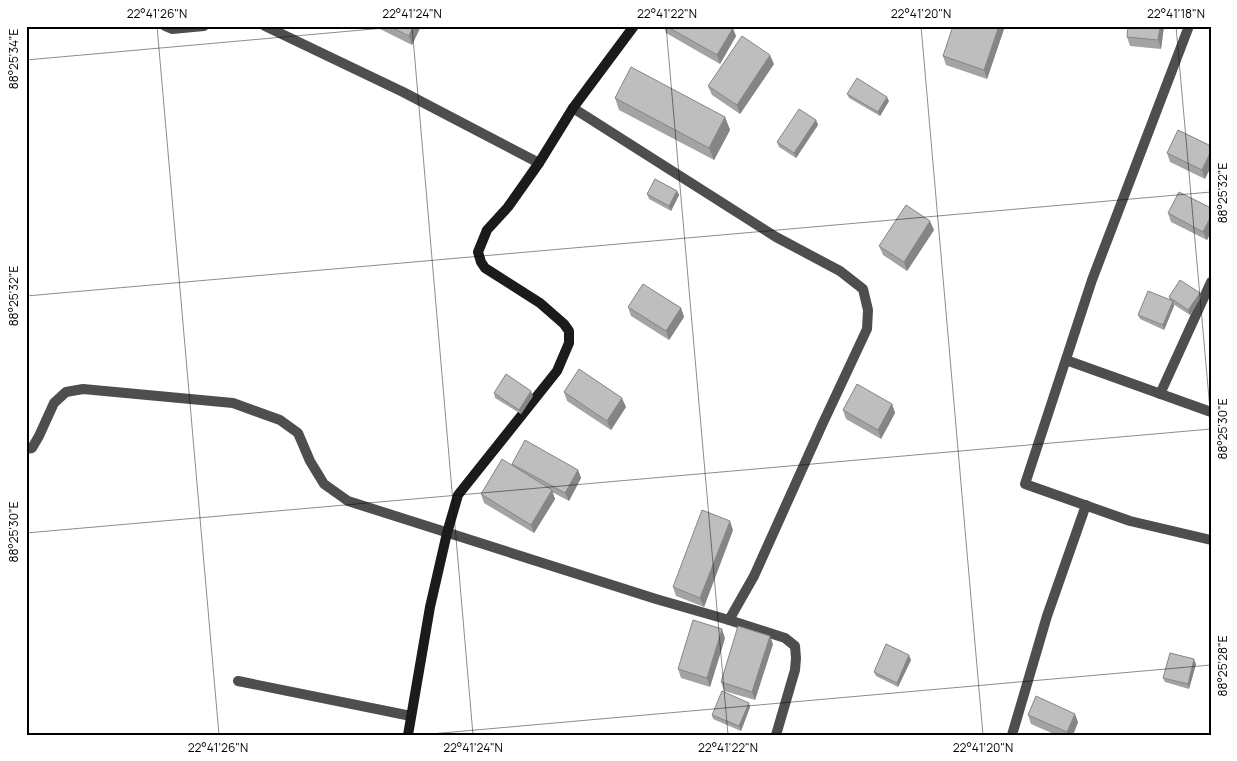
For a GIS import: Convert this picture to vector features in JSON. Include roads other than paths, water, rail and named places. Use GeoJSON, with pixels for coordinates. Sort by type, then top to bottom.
{"type":"FeatureCollection","features":[{"type":"Feature","properties":{"kind":"street"},"geometry":{"type":"LineString","coordinates":[[164,26],[172,29],[204,26]]}},
{"type":"Feature","properties":{"kind":"street"},"geometry":{"type":"LineString","coordinates":[[265,26],[402,92],[539,163]]}},
{"type":"Feature","properties":{"kind":"street"},"geometry":{"type":"LineString","coordinates":[[408,735],[430,607],[458,495],[557,371],[569,343],[569,331],[564,324],[540,303],[485,268],[478,252],[487,230],[508,207],[539,163],[573,108],[634,26]]}},
{"type":"Feature","properties":{"kind":"street"},"geometry":{"type":"LineString","coordinates":[[1189,26],[1092,280],[1025,484],[1130,521],[1211,540]]}},
{"type":"Feature","properties":{"kind":"street"},"geometry":{"type":"LineString","coordinates":[[573,108],[776,237],[840,271],[862,289],[868,310],[867,329],[754,576],[729,620]]}},
{"type":"Feature","properties":{"kind":"street"},"geometry":{"type":"LineString","coordinates":[[1160,394],[1211,282]]}},
{"type":"Feature","properties":{"kind":"street"},"geometry":{"type":"LineString","coordinates":[[1066,360],[1211,412]]}},
{"type":"Feature","properties":{"kind":"street"},"geometry":{"type":"LineString","coordinates":[[26,449],[32,448],[40,436],[54,403],[66,392],[83,389],[233,403],[280,420],[298,433],[310,461],[324,484],[348,501],[785,638],[795,646],[796,658],[776,735]]}},
{"type":"Feature","properties":{"kind":"street"},"geometry":{"type":"LineString","coordinates":[[1012,735],[1047,616],[1086,506]]}},
{"type":"Feature","properties":{"kind":"street"},"geometry":{"type":"LineString","coordinates":[[238,681],[411,716]]}}]}
